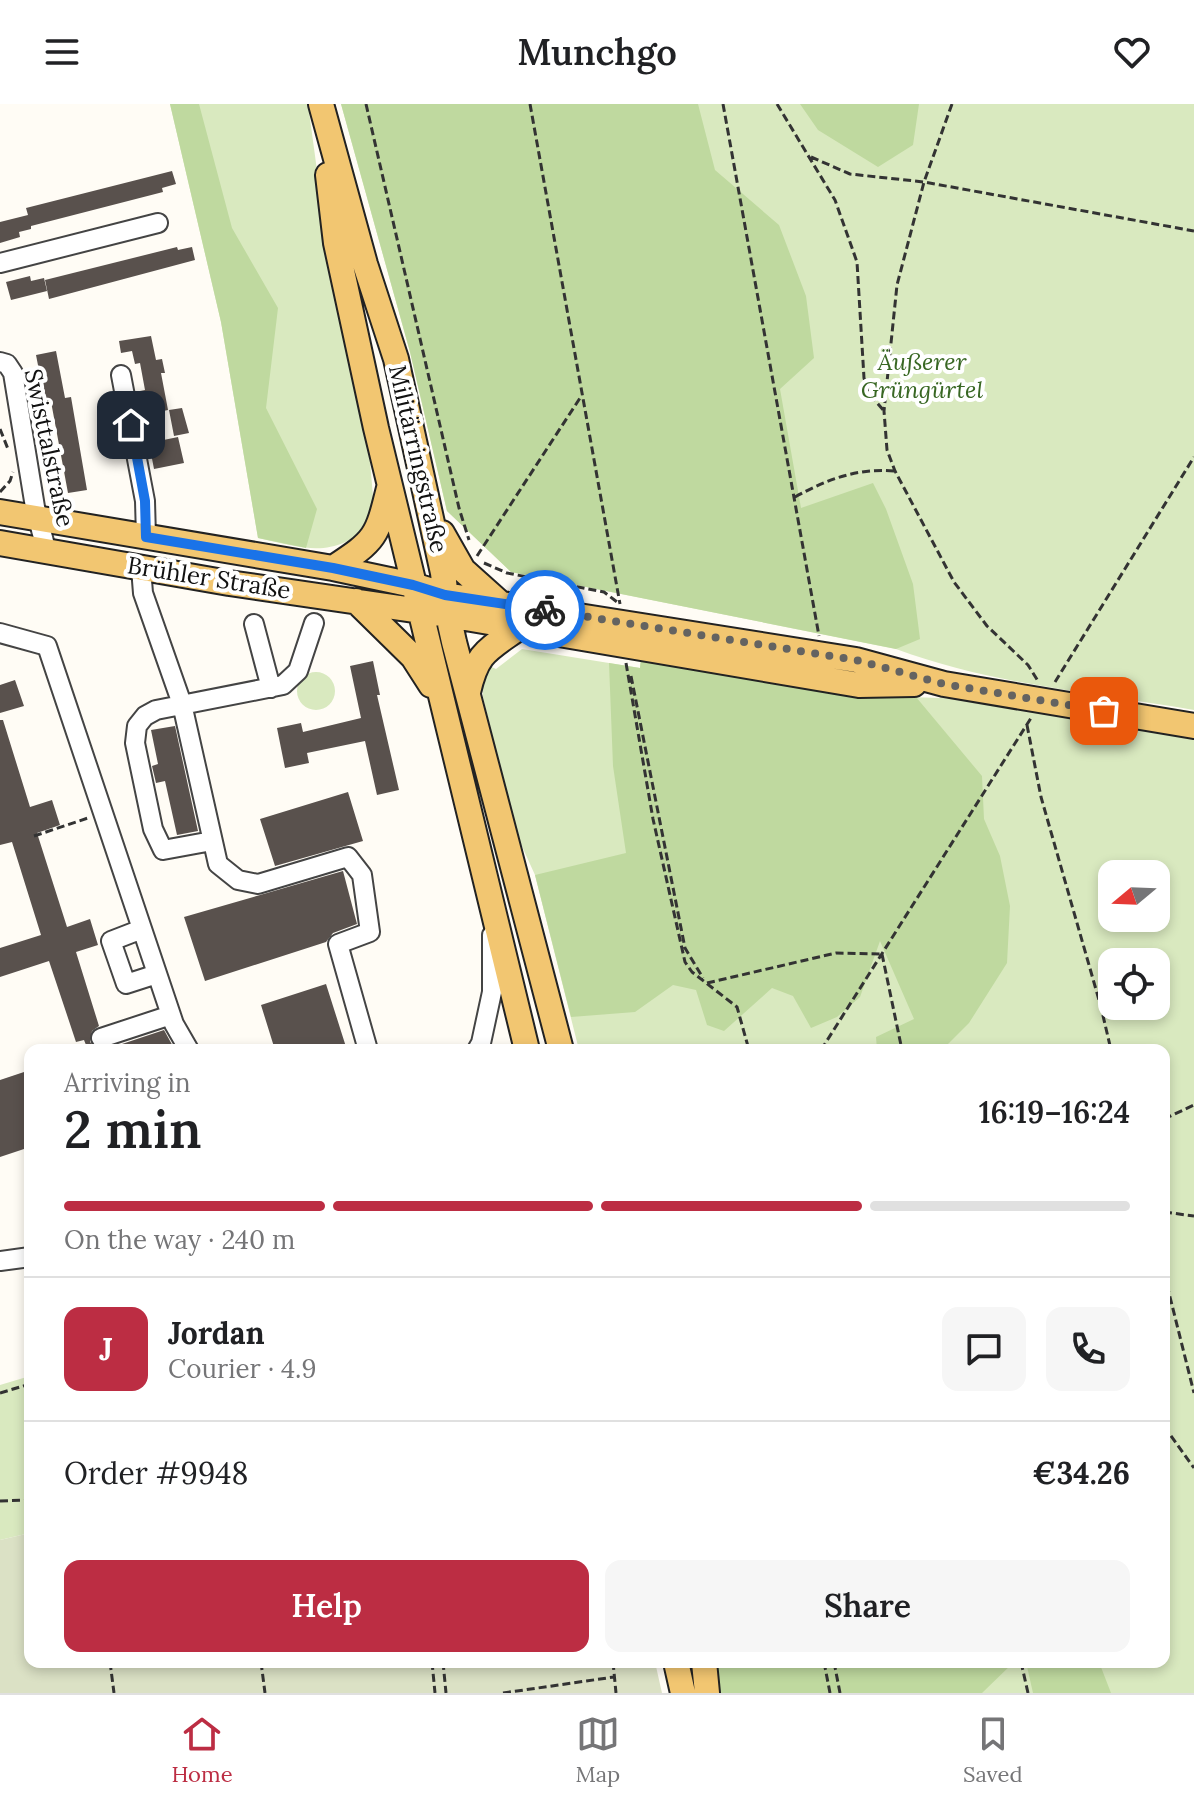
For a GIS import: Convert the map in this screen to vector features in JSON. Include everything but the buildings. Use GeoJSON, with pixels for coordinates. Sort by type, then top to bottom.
{"type":"FeatureCollection","features":[{"type":"Feature","properties":{"kind":"main road","name":"Militärringstraße"},"geometry":{"type":"LineString","coordinates":[[320,104],[336,243],[419,612],[526,1044]]}},
{"type":"Feature","properties":{"kind":"main road","name":"Militärringstraße"},"geometry":{"type":"LineString","coordinates":[[320,104],[365,264],[396,359],[467,695],[559,1044]]}},
{"type":"Feature","properties":{"kind":"main road"},"geometry":{"type":"LineString","coordinates":[[333,568],[366,547],[379,526],[390,485]]}},
{"type":"Feature","properties":{"kind":"main road","name":"Brühler Straße"},"geometry":{"type":"LineString","coordinates":[[0,512],[333,568],[413,585],[446,605]]}},
{"type":"Feature","properties":{"kind":"main road"},"geometry":{"type":"LineString","coordinates":[[430,513],[463,570],[501,604]]}},
{"type":"Feature","properties":{"kind":"main road"},"geometry":{"type":"LineString","coordinates":[[141,568],[146,537]]}},
{"type":"Feature","properties":{"kind":"main road","name":"Brühler Straße"},"geometry":{"type":"LineString","coordinates":[[0,543],[419,612],[446,605]]}},
{"type":"Feature","properties":{"kind":"main road"},"geometry":{"type":"LineString","coordinates":[[356,601],[413,657],[441,701]]}},
{"type":"Feature","properties":{"kind":"main road"},"geometry":{"type":"LineString","coordinates":[[446,605],[501,604],[856,660],[944,684]]}},
{"type":"Feature","properties":{"kind":"main road"},"geometry":{"type":"LineString","coordinates":[[446,605],[517,629],[859,685],[944,684],[1043,694],[1194,726]]}},
{"type":"Feature","properties":{"kind":"main road"},"geometry":{"type":"LineString","coordinates":[[467,695],[474,666],[487,650],[517,629]]}},
{"type":"Feature","properties":{"kind":"main road"},"geometry":{"type":"LineString","coordinates":[[677,1668],[683,1693]]}},
{"type":"Feature","properties":{"kind":"main road"},"geometry":{"type":"LineString","coordinates":[[705,1668],[707,1693]]}},
{"type":"Feature","properties":{"kind":"street"},"geometry":{"type":"LineString","coordinates":[[0,263],[158,223]]}},
{"type":"Feature","properties":{"kind":"street","name":"Swisttalstraße"},"geometry":{"type":"LineString","coordinates":[[0,362],[7,364],[13,373],[46,549]]}},
{"type":"Feature","properties":{"kind":"street","name":"Brühler Straße"},"geometry":{"type":"LineString","coordinates":[[121,375],[145,501],[146,537]]}},
{"type":"Feature","properties":{"kind":"street"},"geometry":{"type":"LineString","coordinates":[[141,568],[143,593],[182,704],[218,864],[238,880],[258,884],[348,857],[362,875],[370,932],[338,944],[366,1044]]}},
{"type":"Feature","properties":{"kind":"street"},"geometry":{"type":"LineString","coordinates":[[212,841],[163,850],[153,829],[135,743],[137,726],[145,716],[156,710],[283,685],[298,671],[314,623]]}},
{"type":"Feature","properties":{"kind":"street"},"geometry":{"type":"LineString","coordinates":[[254,624],[271,688]]}},
{"type":"Feature","properties":{"kind":"street"},"geometry":{"type":"LineString","coordinates":[[0,633],[47,646],[171,1015],[186,1044]]}},
{"type":"Feature","properties":{"kind":"street"},"geometry":{"type":"LineString","coordinates":[[480,1044],[492,992],[493,913]]}},
{"type":"Feature","properties":{"kind":"street"},"geometry":{"type":"LineString","coordinates":[[142,929],[111,941],[126,984],[157,974]]}},
{"type":"Feature","properties":{"kind":"street"},"geometry":{"type":"LineString","coordinates":[[101,1038],[171,1015]]}},
{"type":"Feature","properties":{"kind":"street"},"geometry":{"type":"LineString","coordinates":[[0,1261],[24,1258]]}},
{"type":"Feature","properties":{"kind":"path"},"geometry":{"type":"LineString","coordinates":[[366,104],[459,508],[475,558],[507,573],[604,592],[620,604],[530,104]]}},
{"type":"Feature","properties":{"kind":"path"},"geometry":{"type":"LineString","coordinates":[[723,104],[819,638]]}},
{"type":"Feature","properties":{"kind":"path"},"geometry":{"type":"LineString","coordinates":[[777,104],[835,200],[857,262],[864,378],[868,392],[884,411]]}},
{"type":"Feature","properties":{"kind":"path"},"geometry":{"type":"LineString","coordinates":[[952,104],[924,182],[897,285],[884,411],[887,450],[954,582],[987,626],[1028,665],[1043,694]]}},
{"type":"Feature","properties":{"kind":"path"},"geometry":{"type":"LineString","coordinates":[[811,157],[850,174],[924,182],[1194,231]]}},
{"type":"Feature","properties":{"kind":"path"},"geometry":{"type":"LineString","coordinates":[[475,558],[582,395]]}},
{"type":"Feature","properties":{"kind":"path"},"geometry":{"type":"LineString","coordinates":[[0,429],[8,451]]}},
{"type":"Feature","properties":{"kind":"path"},"geometry":{"type":"LineString","coordinates":[[825,1044],[1194,457]]}},
{"type":"Feature","properties":{"kind":"path"},"geometry":{"type":"LineString","coordinates":[[0,492],[13,473],[11,462]]}},
{"type":"Feature","properties":{"kind":"path"},"geometry":{"type":"LineString","coordinates":[[795,497],[850,472],[874,469],[895,471]]}},
{"type":"Feature","properties":{"kind":"path"},"geometry":{"type":"LineString","coordinates":[[706,983],[685,948],[634,687],[626,661],[653,819],[681,951],[692,972],[706,983],[737,1007],[747,1044]]}},
{"type":"Feature","properties":{"kind":"path"},"geometry":{"type":"LineString","coordinates":[[1027,725],[1041,797],[1110,1044]]}},
{"type":"Feature","properties":{"kind":"path"},"geometry":{"type":"LineString","coordinates":[[34,836],[103,814]]}},
{"type":"Feature","properties":{"kind":"path"},"geometry":{"type":"LineString","coordinates":[[706,983],[836,953],[882,954]]}},
{"type":"Feature","properties":{"kind":"path"},"geometry":{"type":"LineString","coordinates":[[882,954],[901,1044]]}},
{"type":"Feature","properties":{"kind":"path"},"geometry":{"type":"LineString","coordinates":[[1170,1116],[1194,1105]]}},
{"type":"Feature","properties":{"kind":"path"},"geometry":{"type":"LineString","coordinates":[[1170,1213],[1194,1216]]}},
{"type":"Feature","properties":{"kind":"path"},"geometry":{"type":"LineString","coordinates":[[1170,1297],[1194,1393]]}},
{"type":"Feature","properties":{"kind":"path"},"geometry":{"type":"LineString","coordinates":[[0,1393],[24,1386]]}},
{"type":"Feature","properties":{"kind":"path"},"geometry":{"type":"LineString","coordinates":[[1170,1434],[1194,1468]]}},
{"type":"Feature","properties":{"kind":"path"},"geometry":{"type":"LineString","coordinates":[[0,1501],[24,1500]]}},
{"type":"Feature","properties":{"kind":"path"},"geometry":{"type":"LineString","coordinates":[[111,1668],[114,1693]]}},
{"type":"Feature","properties":{"kind":"path"},"geometry":{"type":"LineString","coordinates":[[262,1668],[265,1693]]}},
{"type":"Feature","properties":{"kind":"path"},"geometry":{"type":"LineString","coordinates":[[433,1668],[435,1693]]}},
{"type":"Feature","properties":{"kind":"path"},"geometry":{"type":"LineString","coordinates":[[444,1668],[446,1693]]}},
{"type":"Feature","properties":{"kind":"path"},"geometry":{"type":"LineString","coordinates":[[613,1668],[616,1693]]}},
{"type":"Feature","properties":{"kind":"path"},"geometry":{"type":"LineString","coordinates":[[825,1668],[830,1693]]}},
{"type":"Feature","properties":{"kind":"path"},"geometry":{"type":"LineString","coordinates":[[835,1668],[840,1693]]}},
{"type":"Feature","properties":{"kind":"path"},"geometry":{"type":"LineString","coordinates":[[1022,1668],[1028,1693]]}},
{"type":"Feature","properties":{"kind":"path"},"geometry":{"type":"LineString","coordinates":[[503,1693],[614,1677]]}},
{"type":"Feature","properties":{"kind":"green space"},"geometry":{"type":"Polygon","coordinates":[[[170,104],[308,104],[326,237],[370,461],[375,520],[347,541],[334,546],[306,548],[258,538],[221,322],[170,104]]]}},
{"type":"Feature","properties":{"kind":"green space"},"geometry":{"type":"Polygon","coordinates":[[[170,104],[199,104],[232,228],[278,308],[266,408],[317,509],[306,548],[258,538],[221,322],[170,104]]]}},
{"type":"Feature","properties":{"kind":"green space","name":"Äußerer Grüngürtel"},"geometry":{"type":"Polygon","coordinates":[[[341,104],[1194,104],[1194,710],[1006,679],[896,649],[511,572],[447,511],[410,352],[341,104]]]}},
{"type":"Feature","properties":{"kind":"green space"},"geometry":{"type":"Polygon","coordinates":[[[341,104],[698,104],[715,170],[779,225],[806,296],[814,358],[780,389],[801,508],[873,483],[886,509],[913,584],[920,639],[896,649],[511,572],[447,511],[410,352],[341,104]]]}},
{"type":"Feature","properties":{"kind":"green space"},"geometry":{"type":"Polygon","coordinates":[[[800,104],[919,104],[913,145],[878,167],[818,130],[800,104]]]}},
{"type":"Feature","properties":{"kind":"green space"},"geometry":{"type":"Polygon","coordinates":[[[522,649],[640,668],[641,658],[879,696],[971,699],[1194,737],[1194,1693],[719,1693],[716,1668],[1170,1668],[1170,1044],[577,1044],[535,875],[515,831],[483,697],[482,679],[487,665],[496,669],[522,649]]]}},
{"type":"Feature","properties":{"kind":"green space"},"geometry":{"type":"Polygon","coordinates":[[[641,658],[879,696],[916,697],[982,776],[984,819],[1000,856],[1010,906],[1007,963],[969,1023],[948,1044],[877,1044],[876,1037],[914,1019],[880,941],[860,997],[837,1017],[811,1028],[793,996],[772,988],[724,1031],[707,1025],[696,990],[673,985],[635,1012],[571,1017],[535,875],[626,853],[613,766],[609,663],[640,668],[641,658]]]}},
{"type":"Feature","properties":{"kind":"green space"},"geometry":{"type":"Polygon","coordinates":[[[316,672],[330,677],[335,691],[330,705],[316,710],[302,705],[297,691],[302,677],[316,672]]]}},
{"type":"Feature","properties":{"kind":"green space"},"geometry":{"type":"Polygon","coordinates":[[[24,1378],[24,1534],[0,1540],[0,1385],[24,1378]]]}},
{"type":"Feature","properties":{"kind":"green space"},"geometry":{"type":"Polygon","coordinates":[[[24,1534],[24,1668],[656,1668],[662,1693],[0,1693],[0,1540],[24,1534]]]}},
{"type":"Feature","properties":{"kind":"green space"},"geometry":{"type":"Polygon","coordinates":[[[716,1668],[1008,1668],[982,1693],[719,1693],[716,1668]]]}},
{"type":"Feature","properties":{"kind":"green space"},"geometry":{"type":"Polygon","coordinates":[[[1027,1668],[1101,1668],[1111,1693],[1033,1693],[1027,1668]]]}},
{"type":"Feature","properties":{"kind":"way so far"},"geometry":{"type":"LineString","coordinates":[[545,610],[856,660],[944,684],[1104,711]]}},
{"type":"Feature","properties":{"kind":"route"},"geometry":{"type":"LineString","coordinates":[[131,425],[145,501],[146,537],[333,568],[445,595],[545,610]]}}]}
